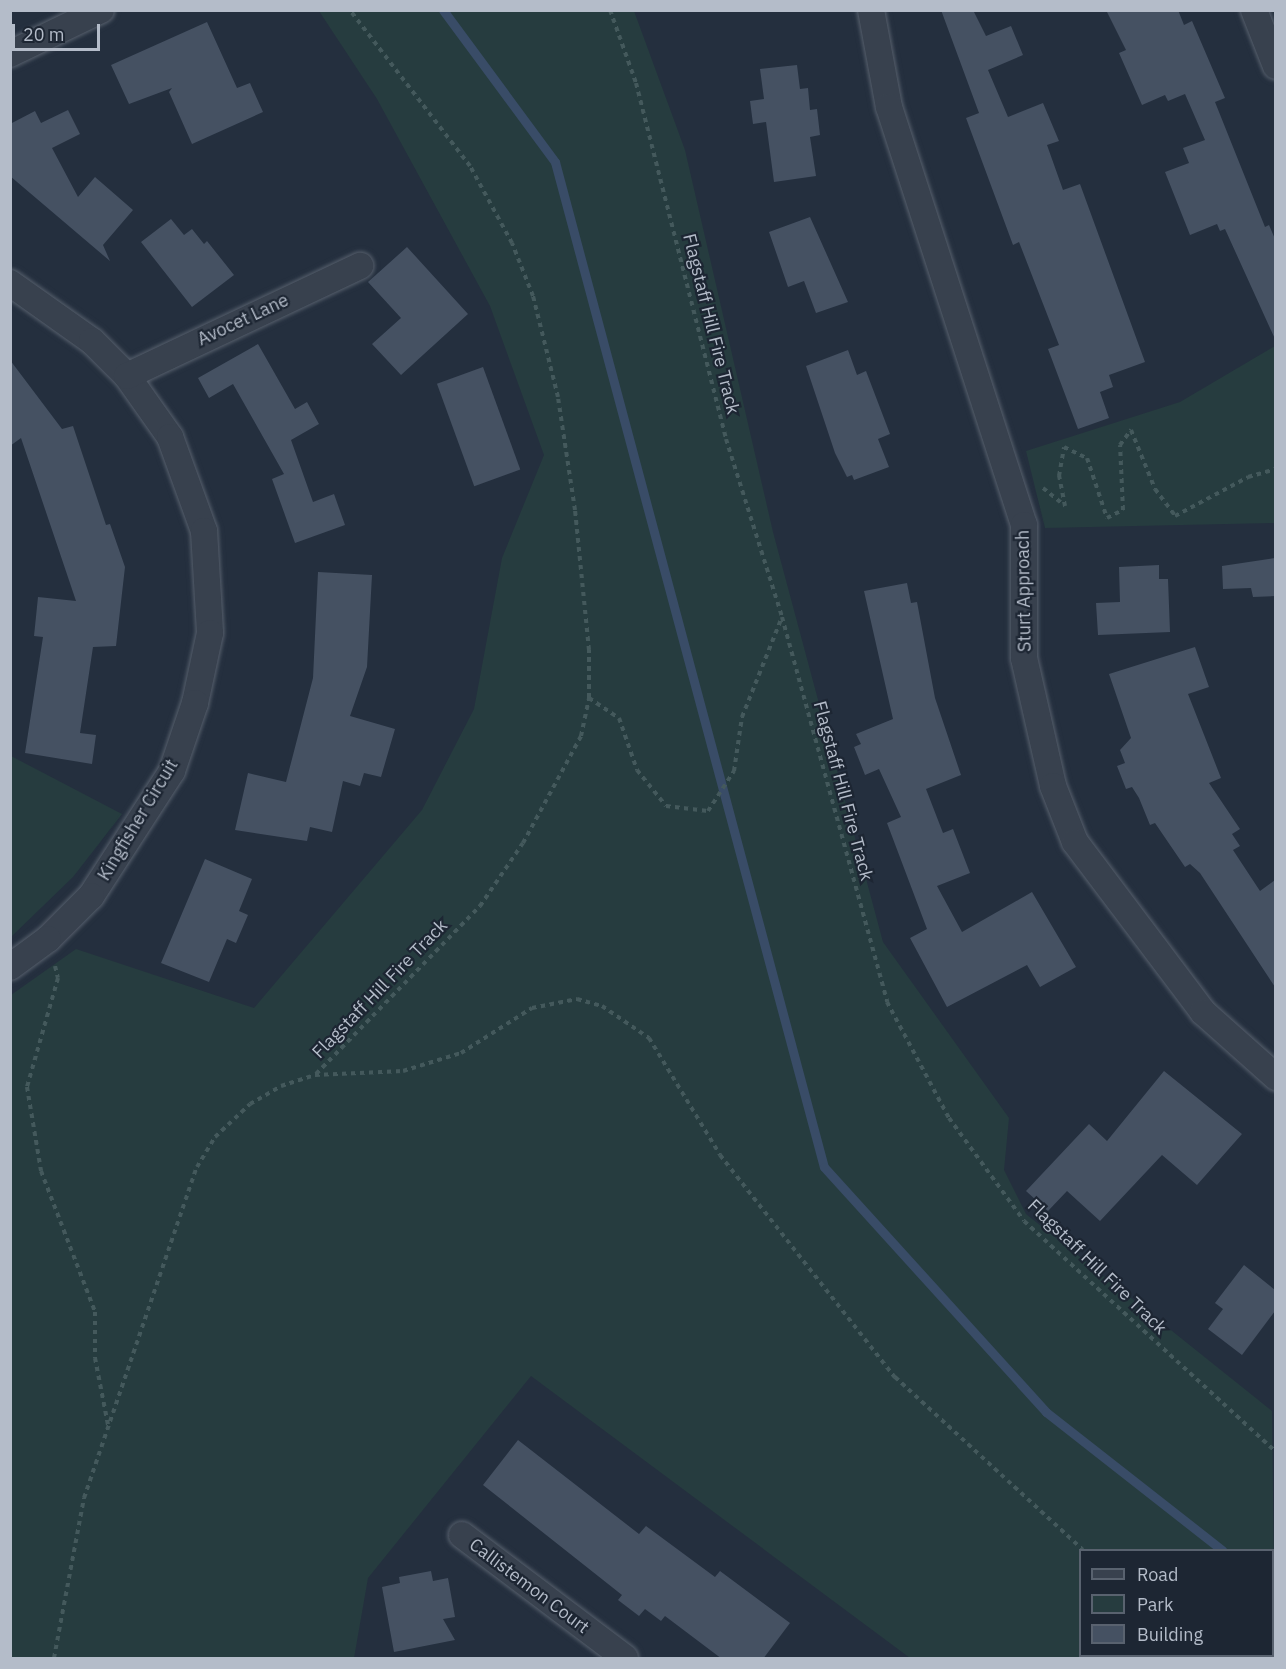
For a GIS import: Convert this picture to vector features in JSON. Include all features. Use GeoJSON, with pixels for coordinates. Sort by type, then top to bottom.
{"type":"FeatureCollection","features":[{"type":"Feature","properties":{"kind":"street"},"geometry":{"type":"LineString","coordinates":[[10,54],[101,10]]}},
{"type":"Feature","properties":{"kind":"street","name":"Sturt Approach"},"geometry":{"type":"LineString","coordinates":[[871,10],[889,106],[1024,525],[1024,658],[1053,786],[1075,843],[1203,1012],[1275,1077]]}},
{"type":"Feature","properties":{"kind":"street"},"geometry":{"type":"LineString","coordinates":[[1254,10],[1275,66]]}},
{"type":"Feature","properties":{"kind":"street","name":"Avocet Lane"},"geometry":{"type":"LineString","coordinates":[[127,376],[360,266]]}},
{"type":"Feature","properties":{"kind":"street","name":"Kingfisher Circuit"},"geometry":{"type":"LineString","coordinates":[[10,284],[92,341],[127,376],[170,437],[204,531],[210,633],[195,702],[172,771],[91,896],[48,939],[10,967]]}},
{"type":"Feature","properties":{"kind":"street","name":"Callistemon Court"},"geometry":{"type":"LineString","coordinates":[[462,1535],[625,1659]]}},
{"type":"Feature","properties":{"kind":"path","name":"Flagstaff Hill Fire Track"},"geometry":{"type":"LineString","coordinates":[[315,1076],[480,906],[522,843],[582,736],[589,698],[589,650],[575,510],[558,397],[533,296],[512,243],[470,166],[350,10]]}},
{"type":"Feature","properties":{"kind":"path","name":"Flagstaff Hill Fire Track"},"geometry":{"type":"LineString","coordinates":[[610,10],[636,83],[726,439],[782,617],[887,1002],[949,1118],[1024,1221],[1275,1452]]}},
{"type":"Feature","properties":{"kind":"path"},"geometry":{"type":"LineString","coordinates":[[1012,482],[1033,480],[1065,506],[1059,477],[1064,447],[1087,458],[1107,518],[1123,510],[1120,445],[1131,430],[1155,489],[1175,516],[1248,477],[1275,469]]}},
{"type":"Feature","properties":{"kind":"path"},"geometry":{"type":"LineString","coordinates":[[589,698],[619,718],[637,770],[666,806],[708,811],[734,771],[742,717],[782,617]]}},
{"type":"Feature","properties":{"kind":"path"},"geometry":{"type":"LineString","coordinates":[[48,939],[58,978],[27,1087],[41,1171],[95,1312],[95,1358],[108,1426]]}},
{"type":"Feature","properties":{"kind":"path"},"geometry":{"type":"LineString","coordinates":[[54,1659],[84,1498],[197,1167],[215,1137],[250,1104],[281,1086],[315,1076],[403,1071],[461,1053],[532,1008],[578,999],[602,1006],[649,1038],[720,1155],[895,1377],[1081,1549]]}},
{"type":"Feature","properties":{"kind":"green space"},"geometry":{"type":"Polygon","coordinates":[[[319,11],[634,11],[685,150],[773,532],[883,942],[1009,1118],[1004,1170],[1026,1214],[1272,1411],[1274,1549],[1079,1549],[1079,1657],[1274,1657],[1274,1576],[1275,1658],[910,1658],[531,1376],[368,1578],[354,1658],[11,1658],[11,995],[76,949],[254,1008],[422,810],[474,709],[502,558],[544,455],[490,306],[377,99],[319,11]]]}},
{"type":"Feature","properties":{"kind":"green space"},"geometry":{"type":"Polygon","coordinates":[[[1275,346],[1275,523],[1045,528],[1026,451],[1180,402],[1275,346]]]}},
{"type":"Feature","properties":{"kind":"green space"},"geometry":{"type":"Polygon","coordinates":[[[11,756],[122,814],[73,877],[11,937],[11,756]]]}},
{"type":"Feature","properties":{"kind":"building"},"geometry":{"type":"Polygon","coordinates":[[[941,10],[973,10],[986,36],[1011,26],[1023,55],[988,70],[1008,117],[1043,103],[1059,141],[1047,145],[1063,190],[1080,184],[1145,362],[1109,375],[1113,387],[1100,392],[1109,418],[1078,429],[1048,349],[1059,345],[1019,242],[1013,245],[966,118],[979,113],[941,10]]]}},
{"type":"Feature","properties":{"kind":"building"},"geometry":{"type":"Polygon","coordinates":[[[1106,10],[1178,10],[1184,25],[1192,21],[1225,98],[1215,102],[1265,227],[1269,225],[1275,239],[1275,339],[1225,229],[1220,231],[1217,224],[1190,235],[1165,172],[1189,163],[1183,148],[1205,140],[1185,94],[1168,101],[1165,95],[1142,105],[1119,53],[1126,50],[1106,10]]]}},
{"type":"Feature","properties":{"kind":"building"},"geometry":{"type":"Polygon","coordinates":[[[207,22],[237,88],[250,83],[263,112],[192,144],[169,92],[172,88],[129,104],[111,65],[207,22]]]}},
{"type":"Feature","properties":{"kind":"building"},"geometry":{"type":"Polygon","coordinates":[[[797,65],[800,89],[808,88],[810,110],[817,109],[820,135],[810,137],[816,176],[774,182],[766,122],[753,124],[750,101],[764,99],[760,69],[797,65]]]}},
{"type":"Feature","properties":{"kind":"building"},"geometry":{"type":"Polygon","coordinates":[[[68,110],[80,134],[52,148],[78,197],[95,177],[133,210],[103,245],[110,261],[10,176],[10,124],[35,111],[41,123],[68,110]]]}},
{"type":"Feature","properties":{"kind":"building"},"geometry":{"type":"Polygon","coordinates":[[[810,217],[848,302],[816,313],[804,281],[788,287],[769,232],[810,217]]]}},
{"type":"Feature","properties":{"kind":"building"},"geometry":{"type":"Polygon","coordinates":[[[171,219],[184,235],[192,229],[204,244],[207,241],[234,275],[192,307],[141,242],[171,219]]]}},
{"type":"Feature","properties":{"kind":"building"},"geometry":{"type":"Polygon","coordinates":[[[407,247],[468,314],[401,375],[372,344],[401,318],[368,282],[407,247]]]}},
{"type":"Feature","properties":{"kind":"building"},"geometry":{"type":"Polygon","coordinates":[[[258,344],[295,409],[307,402],[319,424],[291,440],[313,502],[334,494],[345,525],[295,543],[272,479],[284,474],[233,384],[209,398],[198,378],[258,344]]]}},
{"type":"Feature","properties":{"kind":"building"},"geometry":{"type":"Polygon","coordinates":[[[848,350],[857,375],[866,371],[890,434],[878,439],[889,467],[854,480],[852,475],[847,477],[835,453],[806,366],[848,350]]]}},
{"type":"Feature","properties":{"kind":"building"},"geometry":{"type":"Polygon","coordinates":[[[10,360],[62,429],[73,426],[106,525],[110,524],[125,567],[116,646],[93,647],[80,733],[96,735],[92,764],[25,753],[43,637],[34,636],[38,597],[76,601],[21,438],[10,446],[10,360]]]}},
{"type":"Feature","properties":{"kind":"building"},"geometry":{"type":"Polygon","coordinates":[[[483,367],[520,469],[474,486],[437,384],[483,367]]]}},
{"type":"Feature","properties":{"kind":"building"},"geometry":{"type":"Polygon","coordinates":[[[1275,558],[1275,596],[1253,597],[1251,588],[1223,589],[1222,566],[1275,558]]]}},
{"type":"Feature","properties":{"kind":"building"},"geometry":{"type":"Polygon","coordinates":[[[1159,565],[1159,579],[1168,579],[1170,632],[1098,635],[1096,603],[1120,602],[1119,567],[1159,565]]]}},
{"type":"Feature","properties":{"kind":"building"},"geometry":{"type":"Polygon","coordinates":[[[318,572],[372,575],[367,667],[350,716],[395,729],[381,777],[364,773],[360,786],[343,781],[332,832],[310,827],[307,841],[235,830],[248,773],[286,782],[313,678],[318,572]]]}},
{"type":"Feature","properties":{"kind":"building"},"geometry":{"type":"Polygon","coordinates":[[[907,583],[911,603],[917,602],[935,698],[961,775],[926,789],[943,833],[953,829],[970,873],[937,886],[962,932],[1032,892],[1076,967],[1040,987],[1027,965],[947,1007],[910,938],[927,929],[887,823],[901,817],[879,769],[865,775],[854,747],[861,744],[856,734],[893,719],[864,591],[907,583]]]}},
{"type":"Feature","properties":{"kind":"building"},"geometry":{"type":"Polygon","coordinates":[[[1195,647],[1209,687],[1188,694],[1221,778],[1209,783],[1240,829],[1232,834],[1240,846],[1233,850],[1260,891],[1275,880],[1275,987],[1200,873],[1190,864],[1185,867],[1155,823],[1150,825],[1139,798],[1132,787],[1126,789],[1117,766],[1125,763],[1120,750],[1131,738],[1109,674],[1195,647]]]}},
{"type":"Feature","properties":{"kind":"building"},"geometry":{"type":"Polygon","coordinates":[[[205,859],[252,879],[239,911],[248,915],[236,943],[227,939],[209,982],[161,963],[205,859]]]}},
{"type":"Feature","properties":{"kind":"building"},"geometry":{"type":"Polygon","coordinates":[[[1164,1071],[1242,1134],[1197,1185],[1162,1155],[1100,1221],[1067,1191],[1048,1211],[1026,1191],[1089,1124],[1107,1141],[1164,1071]]]}},
{"type":"Feature","properties":{"kind":"building"},"geometry":{"type":"Polygon","coordinates":[[[1244,1265],[1275,1290],[1275,1311],[1242,1355],[1208,1329],[1223,1309],[1215,1303],[1244,1265]]]}},
{"type":"Feature","properties":{"kind":"building"},"geometry":{"type":"Polygon","coordinates":[[[518,1440],[639,1534],[646,1526],[715,1577],[720,1571],[790,1623],[763,1659],[722,1659],[665,1616],[661,1621],[645,1609],[639,1616],[618,1600],[622,1595],[483,1485],[518,1440]]]}},
{"type":"Feature","properties":{"kind":"building"},"geometry":{"type":"Polygon","coordinates":[[[431,1571],[433,1581],[448,1578],[455,1617],[443,1619],[455,1640],[394,1652],[382,1587],[400,1583],[399,1577],[431,1571]]]}},
{"type":"Feature","properties":{"kind":"waterway"},"geometry":{"type":"LineString","coordinates":[[443,10],[555,162],[824,1167],[1046,1412],[1221,1549]]}}]}
